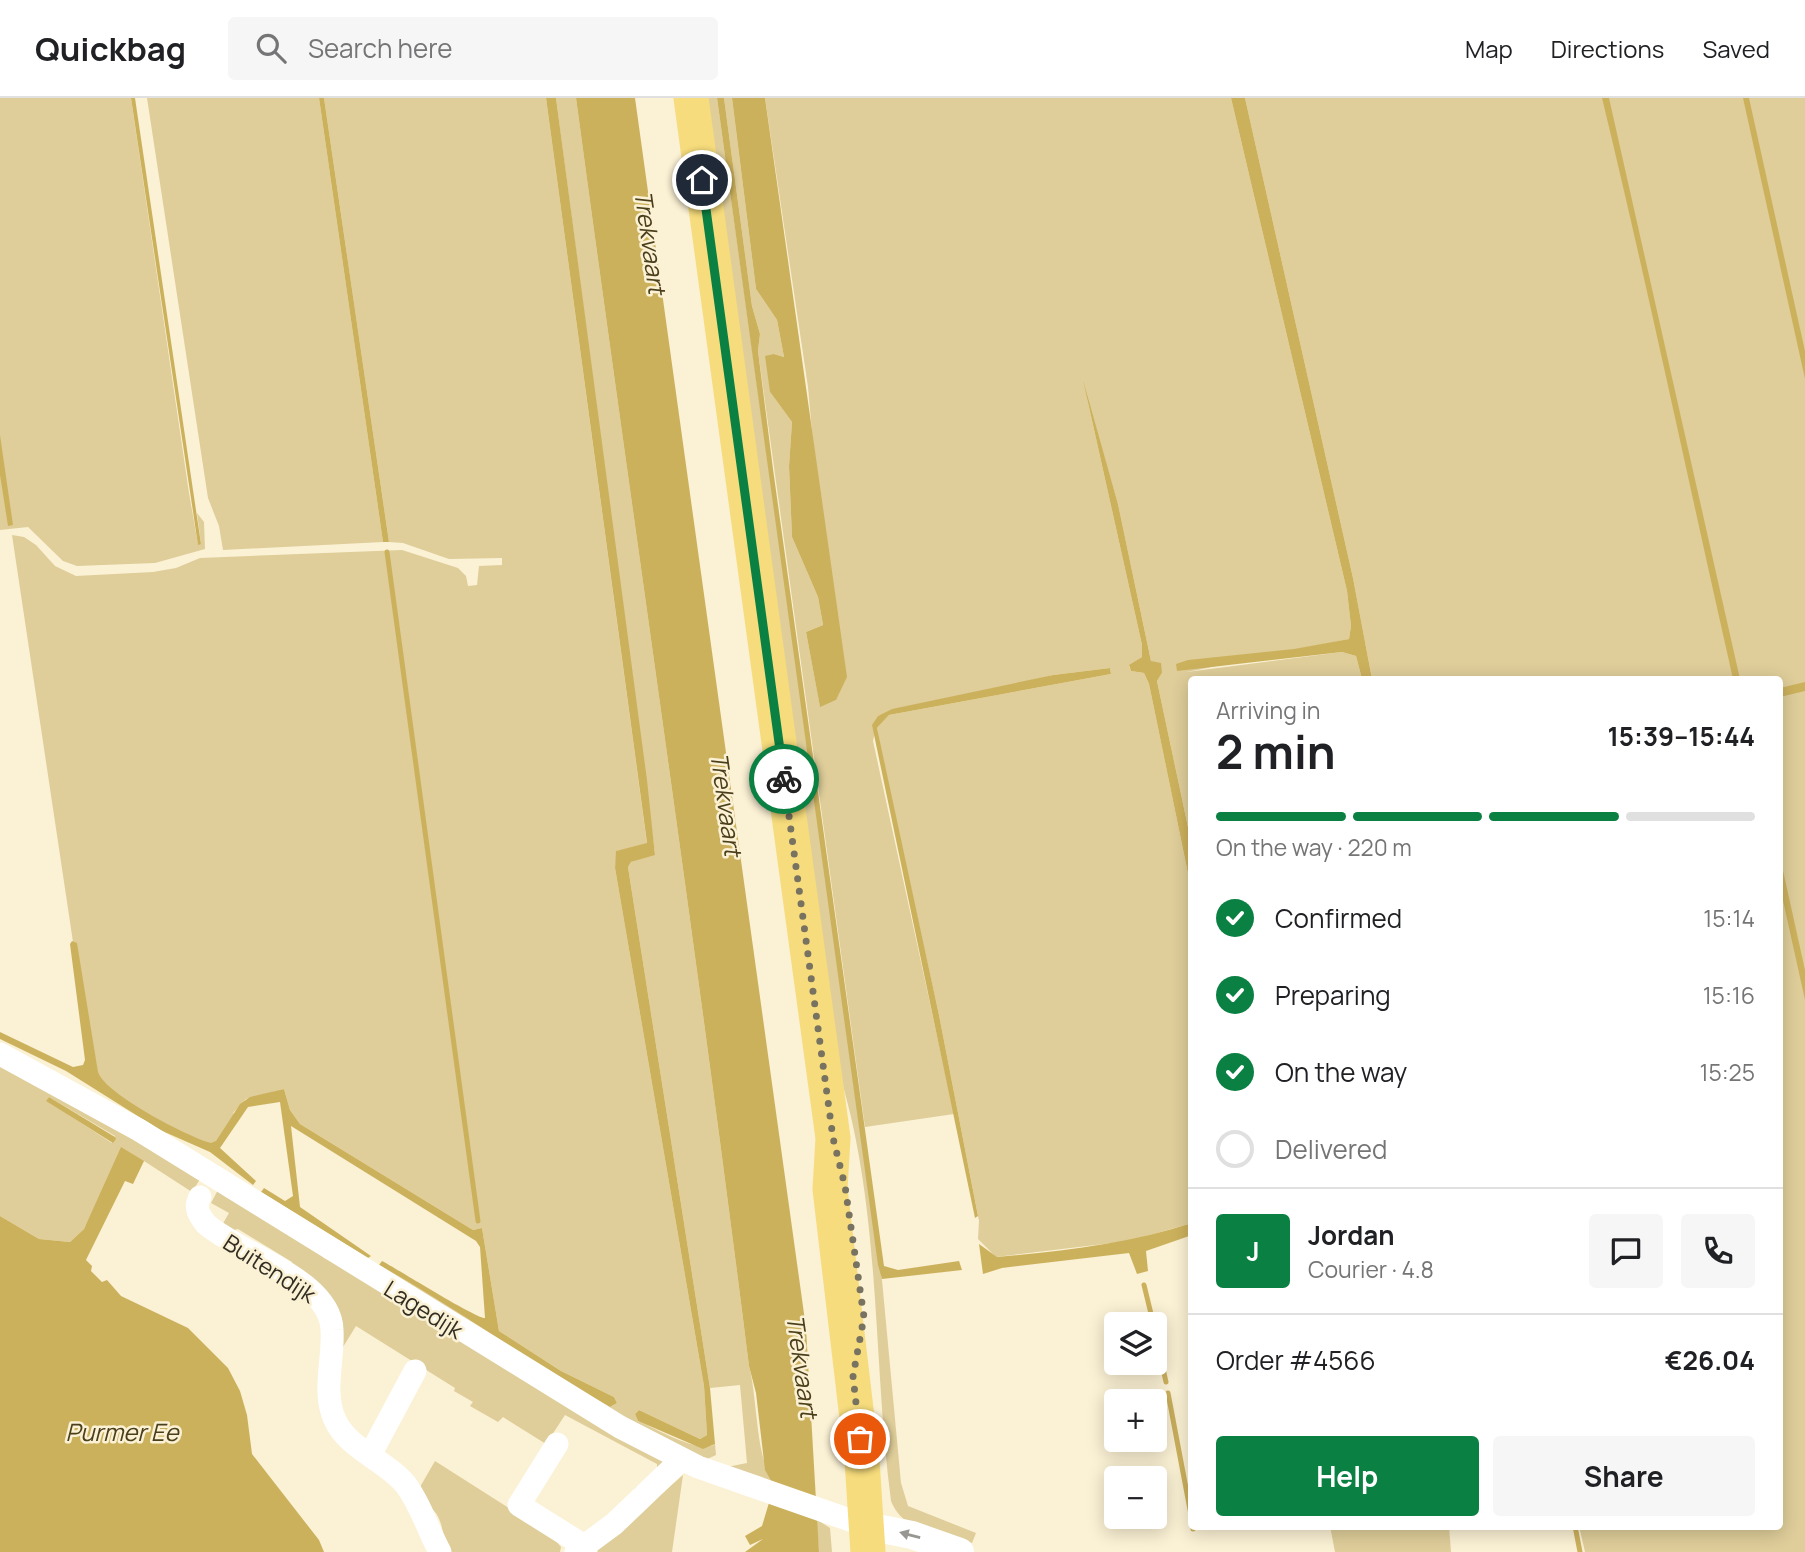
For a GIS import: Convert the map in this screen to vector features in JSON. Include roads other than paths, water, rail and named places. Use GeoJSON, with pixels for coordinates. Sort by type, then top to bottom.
{"type":"FeatureCollection","features":[{"type":"Feature","properties":{"kind":"main road"},"geometry":{"type":"LineString","coordinates":[[691,98],[833,1138],[830,1189],[853,1376],[867,1539]]}},
{"type":"Feature","properties":{"kind":"street","name":"Lagedijk"},"geometry":{"type":"LineString","coordinates":[[0,1054],[139,1130],[592,1412],[682,1459],[826,1514],[867,1539]]}},
{"type":"Feature","properties":{"kind":"street","name":"Buitendijk"},"geometry":{"type":"LineString","coordinates":[[200,1197],[196,1204],[198,1213],[206,1224],[305,1285],[326,1306],[332,1323],[329,1371],[331,1409],[335,1422],[345,1434],[405,1485],[440,1552]]}},
{"type":"Feature","properties":{"kind":"street"},"geometry":{"type":"LineString","coordinates":[[370,1455],[415,1371]]}},
{"type":"Feature","properties":{"kind":"street"},"geometry":{"type":"LineString","coordinates":[[557,1444],[519,1505],[581,1549],[614,1524],[682,1459]]}},
{"type":"Feature","properties":{"kind":"street"},"geometry":{"type":"LineString","coordinates":[[867,1539],[912,1535],[952,1551]]}},
{"type":"Feature","properties":{"kind":"water"},"geometry":{"type":"Polygon","coordinates":[[[131,98],[135,98],[201,544],[198,545],[131,98]]]}},
{"type":"Feature","properties":{"kind":"water"},"geometry":{"type":"Polygon","coordinates":[[[319,98],[324,98],[389,542],[383,542],[319,98]]]}},
{"type":"Feature","properties":{"kind":"water"},"geometry":{"type":"Polygon","coordinates":[[[546,98],[556,98],[647,780],[655,855],[631,862],[628,867],[710,1388],[715,1444],[703,1449],[638,1421],[635,1414],[639,1410],[700,1439],[707,1435],[704,1386],[615,868],[616,851],[647,843],[546,98]]]}},
{"type":"Feature","properties":{"kind":"water","name":"Trekvaart"},"geometry":{"type":"Polygon","coordinates":[[[576,98],[635,98],[806,1328],[819,1552],[745,1552],[763,1539],[750,1545],[745,1536],[762,1526],[774,1486],[765,1470],[756,1393],[749,1366],[708,1049],[576,98]]]}},
{"type":"Feature","properties":{"kind":"water"},"geometry":{"type":"Polygon","coordinates":[[[717,98],[724,98],[752,306],[760,334],[758,351],[773,469],[884,1266],[898,1270],[959,1261],[962,1270],[882,1279],[878,1265],[717,98]]]}},
{"type":"Feature","properties":{"kind":"water"},"geometry":{"type":"Polygon","coordinates":[[[732,98],[765,98],[847,677],[836,700],[820,707],[806,632],[823,625],[818,597],[792,537],[789,466],[792,422],[770,392],[765,356],[774,354],[784,357],[777,320],[756,289],[732,98]]]}},
{"type":"Feature","properties":{"kind":"water"},"geometry":{"type":"Polygon","coordinates":[[[1231,98],[1245,98],[1353,578],[1371,676],[1361,676],[1356,656],[1342,652],[1177,671],[1176,664],[1188,660],[1294,649],[1349,639],[1351,626],[1347,591],[1231,98]]]}},
{"type":"Feature","properties":{"kind":"water"},"geometry":{"type":"Polygon","coordinates":[[[1602,98],[1609,98],[1739,676],[1732,676],[1602,98]]]}},
{"type":"Feature","properties":{"kind":"water"},"geometry":{"type":"Polygon","coordinates":[[[1743,98],[1749,98],[1805,351],[1805,379],[1743,98]]]}},
{"type":"Feature","properties":{"kind":"water"},"geometry":{"type":"Polygon","coordinates":[[[1083,380],[1118,504],[1151,661],[1161,663],[1162,673],[1157,681],[1188,827],[1188,874],[1149,684],[1144,673],[1131,671],[1129,665],[1142,657],[1142,645],[1083,380]]]}},
{"type":"Feature","properties":{"kind":"water"},"geometry":{"type":"Polygon","coordinates":[[[0,435],[13,525],[8,526],[0,475],[0,435]]]}},
{"type":"Feature","properties":{"kind":"water"},"geometry":{"type":"Polygon","coordinates":[[[1110,668],[1111,674],[889,715],[877,728],[939,1015],[978,1216],[975,1218],[872,725],[878,716],[892,709],[1053,675],[1110,668]]]}},
{"type":"Feature","properties":{"kind":"water"},"geometry":{"type":"Polygon","coordinates":[[[1805,682],[1805,691],[1783,696],[1783,687],[1805,682]]]}},
{"type":"Feature","properties":{"kind":"water"},"geometry":{"type":"Polygon","coordinates":[[[1783,871],[1805,970],[1805,1000],[1783,901],[1783,871]]]}},
{"type":"Feature","properties":{"kind":"water"},"geometry":{"type":"Polygon","coordinates":[[[72,941],[77,943],[98,1072],[115,1092],[167,1124],[211,1143],[216,1141],[240,1104],[250,1097],[284,1089],[290,1110],[300,1124],[473,1230],[482,1228],[499,1331],[561,1371],[614,1397],[617,1403],[610,1407],[379,1265],[382,1261],[485,1318],[480,1247],[476,1241],[291,1126],[300,1207],[371,1256],[368,1258],[261,1192],[264,1188],[285,1201],[293,1196],[280,1102],[248,1107],[220,1148],[256,1181],[253,1185],[210,1152],[160,1130],[66,1071],[0,1039],[0,1032],[73,1067],[83,1065],[85,1060],[70,944],[72,941]]]}},
{"type":"Feature","properties":{"kind":"water"},"geometry":{"type":"Polygon","coordinates":[[[49,1097],[116,1139],[113,1143],[46,1101],[49,1097]]]}},
{"type":"Feature","properties":{"kind":"water","name":"Purmer Ee"},"geometry":{"type":"Polygon","coordinates":[[[121,1147],[144,1161],[133,1184],[125,1181],[86,1260],[92,1266],[91,1271],[102,1282],[107,1280],[121,1296],[188,1328],[228,1368],[240,1391],[247,1415],[252,1454],[319,1540],[324,1552],[0,1552],[0,1216],[39,1239],[70,1242],[84,1229],[121,1147]]]}},
{"type":"Feature","properties":{"kind":"water"},"geometry":{"type":"Polygon","coordinates":[[[1188,1224],[1188,1236],[1146,1251],[1148,1271],[1137,1274],[1129,1253],[1002,1268],[983,1274],[979,1244],[997,1257],[1071,1249],[1188,1224]]]}},
{"type":"Feature","properties":{"kind":"waterway"},"geometry":{"type":"LineString","coordinates":[[387,552],[478,1221]]}},
{"type":"Feature","properties":{"kind":"waterway"},"geometry":{"type":"LineString","coordinates":[[1144,1285],[1151,1312]]}},
{"type":"Feature","properties":{"kind":"waterway"},"geometry":{"type":"LineString","coordinates":[[1164,1375],[1166,1382]]}},
{"type":"Feature","properties":{"kind":"waterway"},"geometry":{"type":"LineString","coordinates":[[1168,1393],[1188,1499]]}},
{"type":"Feature","properties":{"kind":"waterway"},"geometry":{"type":"LineString","coordinates":[[1576,1530],[1580,1552]]}}]}
